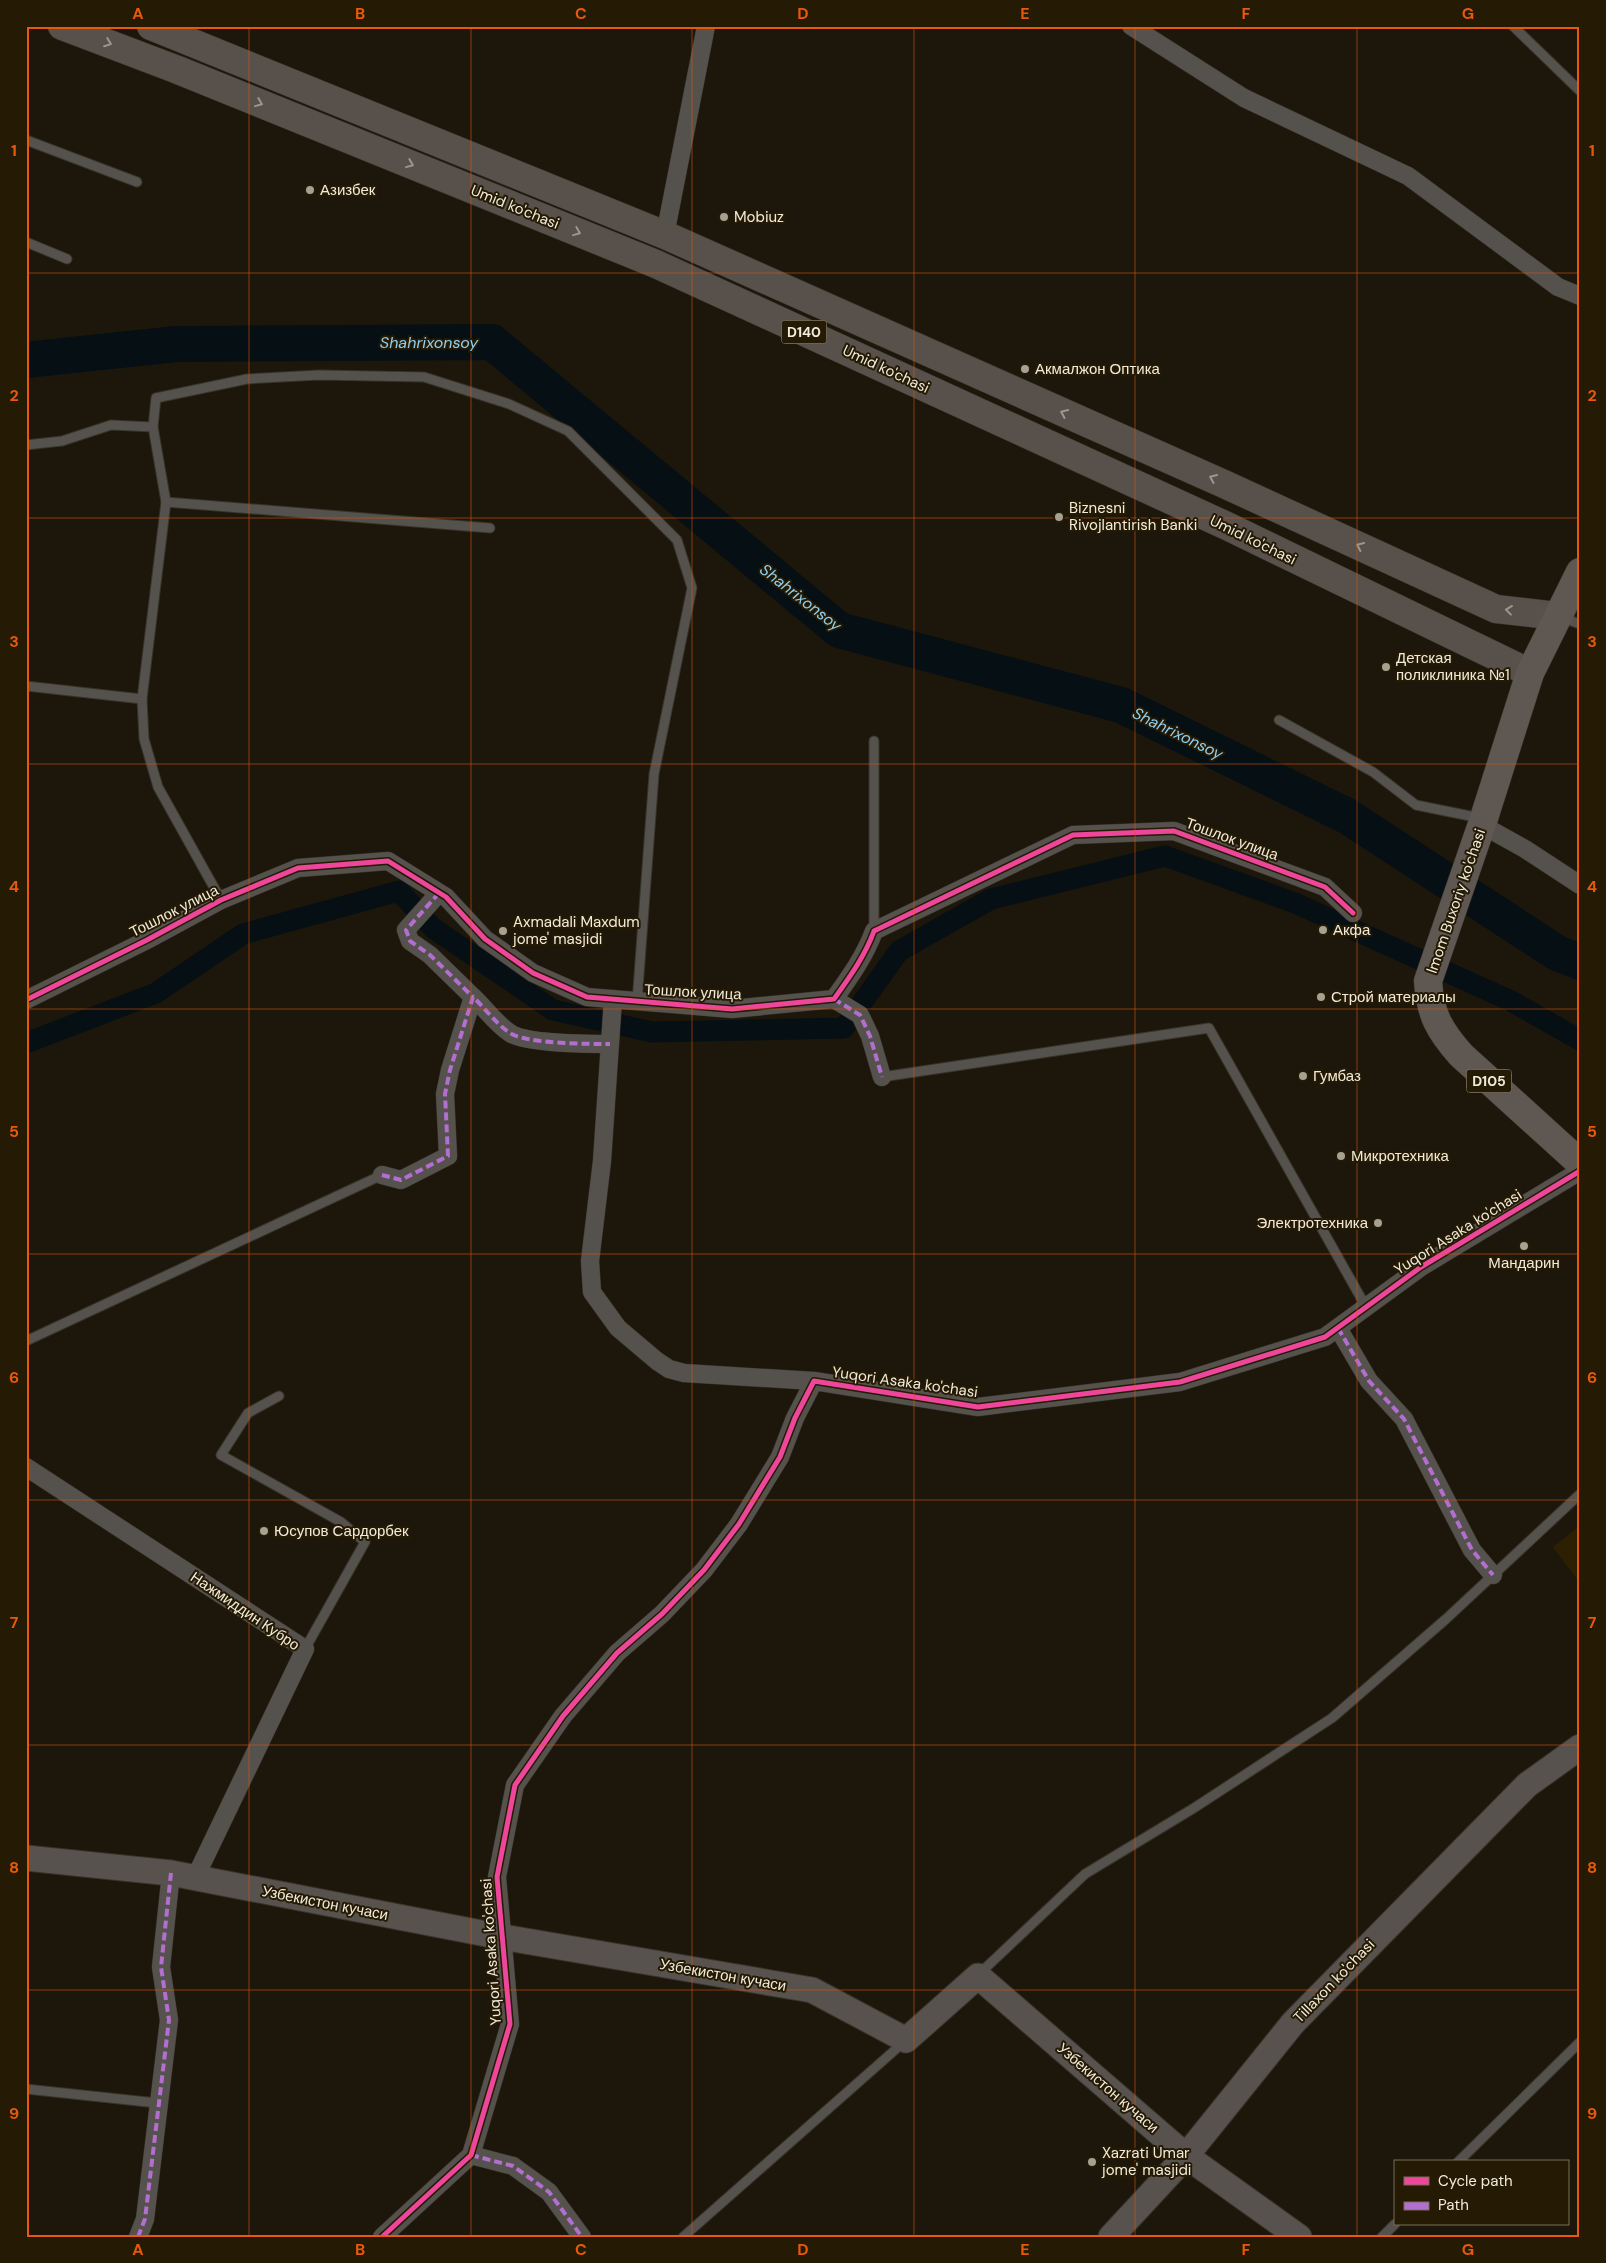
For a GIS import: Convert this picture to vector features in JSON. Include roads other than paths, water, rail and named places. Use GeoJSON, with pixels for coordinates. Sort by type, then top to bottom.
{"type":"FeatureCollection","features":[{"type":"Feature","properties":{"kind":"highway","name":"D105"},"geometry":{"type":"LineString","coordinates":[[1530,673],[1569,620],[1580,572]]}},
{"type":"Feature","properties":{"kind":"highway","name":"lmom Buxoriy ko'chasi"},"geometry":{"type":"LineString","coordinates":[[1530,673],[1483,822],[1428,981],[1429,998],[1435,1020],[1445,1036],[1461,1055],[1580,1163]]}},
{"type":"Feature","properties":{"kind":"main road","name":"Umid ko'chasi"},"geometry":{"type":"LineString","coordinates":[[62,26],[187,74],[656,264],[1227,526],[1530,673]]}},
{"type":"Feature","properties":{"kind":"main road","name":"Umid ko'chasi"},"geometry":{"type":"LineString","coordinates":[[151,26],[665,236],[1224,484],[1496,609],[1569,620]]}},
{"type":"Feature","properties":{"kind":"street"},"geometry":{"type":"LineString","coordinates":[[665,236],[706,26]]}},
{"type":"Feature","properties":{"kind":"street"},"geometry":{"type":"LineString","coordinates":[[1131,26],[1244,98],[1408,176],[1558,287],[1580,296]]}},
{"type":"Feature","properties":{"kind":"street"},"geometry":{"type":"LineString","coordinates":[[1483,822],[1580,885]]}},
{"type":"Feature","properties":{"kind":"street","name":"Тошлок улица"},"geometry":{"type":"LineString","coordinates":[[874,931],[1073,835],[1174,831],[1325,887],[1353,913]]}},
{"type":"Feature","properties":{"kind":"street","name":"Тошлок улица"},"geometry":{"type":"LineString","coordinates":[[26,1000],[147,940],[221,900],[298,868],[388,861],[446,897],[485,938],[534,973],[587,998],[732,1009],[847,1007]]}},
{"type":"Feature","properties":{"kind":"street"},"geometry":{"type":"LineString","coordinates":[[439,893],[406,930],[410,941],[430,955],[511,1034],[538,1040],[580,1045],[610,1043]]}},
{"type":"Feature","properties":{"kind":"street"},"geometry":{"type":"LineString","coordinates":[[874,931],[870,944],[855,970],[847,1007],[870,1036],[882,1077]]}},
{"type":"Feature","properties":{"kind":"street"},"geometry":{"type":"LineString","coordinates":[[382,1175],[401,1180],[448,1156],[445,1094],[458,1043],[473,997]]}},
{"type":"Feature","properties":{"kind":"street"},"geometry":{"type":"LineString","coordinates":[[613,1000],[602,1161],[590,1261],[592,1292],[618,1328],[657,1361],[669,1368],[684,1373],[814,1381]]}},
{"type":"Feature","properties":{"kind":"street","name":"Yuqori Asaka ko'chasi"},"geometry":{"type":"LineString","coordinates":[[471,2155],[510,2024],[496,1877],[515,1785],[563,1716],[617,1653],[662,1614],[698,1576],[739,1524],[780,1457],[795,1418],[814,1381],[978,1407],[1180,1382],[1326,1336],[1421,1266],[1580,1171]]}},
{"type":"Feature","properties":{"kind":"street"},"geometry":{"type":"LineString","coordinates":[[1338,1328],[1369,1381],[1404,1419],[1472,1550],[1493,1575]]}},
{"type":"Feature","properties":{"kind":"street","name":"Нажмиддин Кубро"},"geometry":{"type":"LineString","coordinates":[[26,1467],[305,1649],[195,1878]]}},
{"type":"Feature","properties":{"kind":"street","name":"Tillaxon ko'chasi"},"geometry":{"type":"LineString","coordinates":[[1111,2237],[1186,2156],[1293,2023],[1527,1785],[1580,1747]]}},
{"type":"Feature","properties":{"kind":"street","name":"Узбекистон кучаси"},"geometry":{"type":"LineString","coordinates":[[26,1858],[171,1873],[502,1936],[812,1990],[906,2040]]}},
{"type":"Feature","properties":{"kind":"street"},"geometry":{"type":"LineString","coordinates":[[138,2237],[145,2219],[168,2020],[161,1967],[171,1873]]}},
{"type":"Feature","properties":{"kind":"street"},"geometry":{"type":"LineString","coordinates":[[906,2040],[978,1976]]}},
{"type":"Feature","properties":{"kind":"street","name":"Узбекистон кучаси"},"geometry":{"type":"LineString","coordinates":[[978,1976],[1186,2156],[1299,2237]]}},
{"type":"Feature","properties":{"kind":"street"},"geometry":{"type":"LineString","coordinates":[[382,2237],[471,2155],[513,2166],[549,2192],[582,2237]]}},
{"type":"Feature","properties":{"kind":"lane"},"geometry":{"type":"LineString","coordinates":[[1513,26],[1580,91]]}},
{"type":"Feature","properties":{"kind":"lane"},"geometry":{"type":"LineString","coordinates":[[26,140],[138,182]]}},
{"type":"Feature","properties":{"kind":"lane"},"geometry":{"type":"LineString","coordinates":[[26,242],[67,259]]}},
{"type":"Feature","properties":{"kind":"lane"},"geometry":{"type":"LineString","coordinates":[[221,900],[158,787],[144,739],[142,699],[166,502],[153,427],[156,398],[247,379],[319,375],[424,377],[509,404],[568,432],[677,540],[692,588],[654,774],[637,1002]]}},
{"type":"Feature","properties":{"kind":"lane"},"geometry":{"type":"LineString","coordinates":[[26,445],[62,441],[111,425],[153,427]]}},
{"type":"Feature","properties":{"kind":"lane"},"geometry":{"type":"LineString","coordinates":[[166,502],[490,528]]}},
{"type":"Feature","properties":{"kind":"lane"},"geometry":{"type":"LineString","coordinates":[[26,686],[142,699]]}},
{"type":"Feature","properties":{"kind":"lane"},"geometry":{"type":"LineString","coordinates":[[1279,720],[1373,772],[1416,805],[1483,822]]}},
{"type":"Feature","properties":{"kind":"lane"},"geometry":{"type":"LineString","coordinates":[[874,740],[874,931]]}},
{"type":"Feature","properties":{"kind":"lane"},"geometry":{"type":"LineString","coordinates":[[882,1077],[1209,1028],[1366,1307]]}},
{"type":"Feature","properties":{"kind":"lane"},"geometry":{"type":"LineString","coordinates":[[26,1341],[382,1175]]}},
{"type":"Feature","properties":{"kind":"lane"},"geometry":{"type":"LineString","coordinates":[[279,1396],[248,1413],[221,1455],[341,1522],[365,1542],[305,1649]]}},
{"type":"Feature","properties":{"kind":"lane"},"geometry":{"type":"LineString","coordinates":[[978,1976],[1085,1874],[1194,1808],[1332,1718],[1446,1619],[1580,1494]]}},
{"type":"Feature","properties":{"kind":"lane"},"geometry":{"type":"LineString","coordinates":[[683,2237],[906,2040]]}},
{"type":"Feature","properties":{"kind":"lane"},"geometry":{"type":"LineString","coordinates":[[1460,2160],[1580,2042]]}},
{"type":"Feature","properties":{"kind":"lane"},"geometry":{"type":"LineString","coordinates":[[26,2089],[158,2103]]}},
{"type":"Feature","properties":{"kind":"lane"},"geometry":{"type":"LineString","coordinates":[[1382,2237],[1394,2225]]}},
{"type":"Feature","properties":{"kind":"waterway","name":"Shahrixonsoy"},"geometry":{"type":"LineString","coordinates":[[26,360],[176,344],[492,342],[839,630],[1121,705],[1347,816],[1557,953],[1580,962]]}},
{"type":"Feature","properties":{"kind":"waterway"},"geometry":{"type":"LineString","coordinates":[[26,1043],[156,993],[243,934],[399,891],[433,928],[553,1010],[652,1032],[844,1028],[899,951],[991,899],[1165,856],[1295,903],[1511,1001],[1580,1040]]}},
{"type":"Feature","properties":{"kind":"place","name":"Азизбек"},"geometry":{"type":"Point","coordinates":[310,190]}},
{"type":"Feature","properties":{"kind":"place","name":"Mobiuz"},"geometry":{"type":"Point","coordinates":[724,217]}},
{"type":"Feature","properties":{"kind":"place","name":"Акмалжон Оптика"},"geometry":{"type":"Point","coordinates":[1025,369]}},
{"type":"Feature","properties":{"kind":"place","name":"Biznesni Rivojlantirish Banki"},"geometry":{"type":"Point","coordinates":[1059,517]}},
{"type":"Feature","properties":{"kind":"place","name":"Детская поликлиника №1"},"geometry":{"type":"Point","coordinates":[1386,667]}},
{"type":"Feature","properties":{"kind":"place","name":"Акфа"},"geometry":{"type":"Point","coordinates":[1323,930]}},
{"type":"Feature","properties":{"kind":"place","name":"Axmadali Maxdum jome' masjidi"},"geometry":{"type":"Point","coordinates":[503,931]}},
{"type":"Feature","properties":{"kind":"place","name":"Строй материалы"},"geometry":{"type":"Point","coordinates":[1321,997]}},
{"type":"Feature","properties":{"kind":"place","name":"Гумбаз"},"geometry":{"type":"Point","coordinates":[1303,1076]}},
{"type":"Feature","properties":{"kind":"place","name":"Микротехника"},"geometry":{"type":"Point","coordinates":[1341,1156]}},
{"type":"Feature","properties":{"kind":"place","name":"Электротехника"},"geometry":{"type":"Point","coordinates":[1378,1223]}},
{"type":"Feature","properties":{"kind":"place","name":"Мандарин"},"geometry":{"type":"Point","coordinates":[1524,1246]}},
{"type":"Feature","properties":{"kind":"place","name":"Юсупов Сардорбек"},"geometry":{"type":"Point","coordinates":[264,1531]}},
{"type":"Feature","properties":{"kind":"place","name":"Xazrati Umar jome' masjidi"},"geometry":{"type":"Point","coordinates":[1092,2162]}}]}
